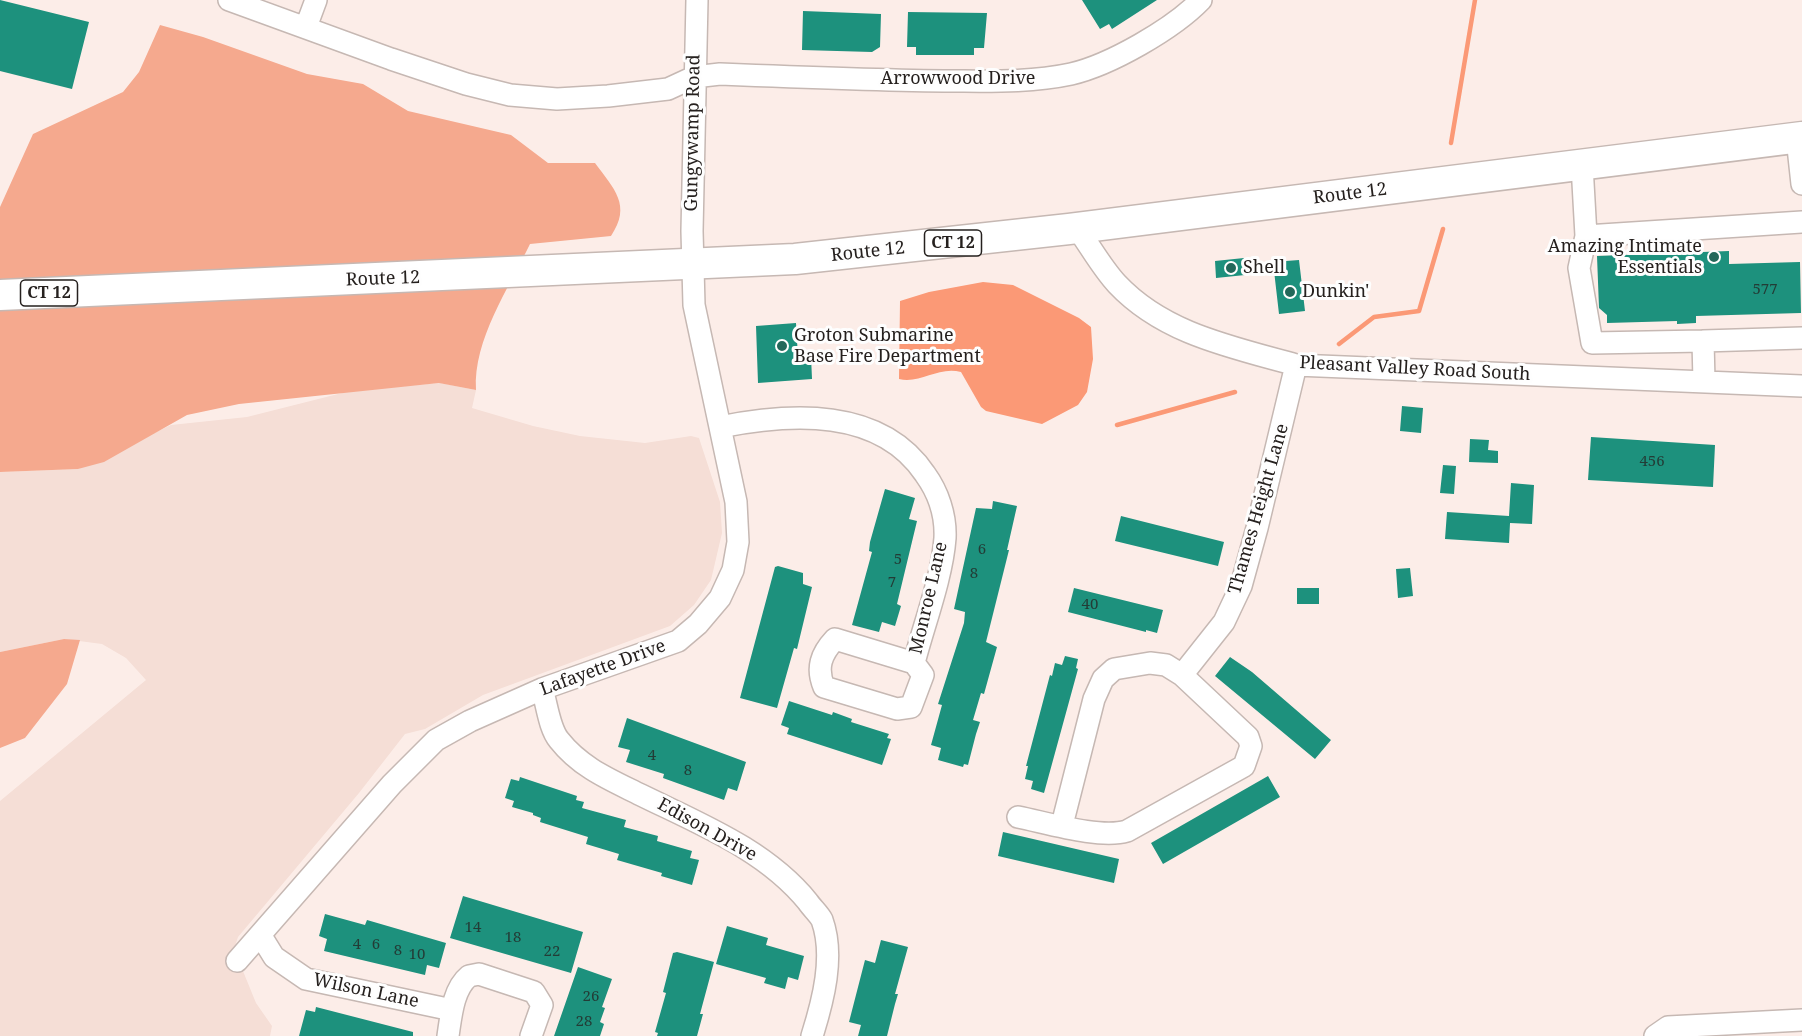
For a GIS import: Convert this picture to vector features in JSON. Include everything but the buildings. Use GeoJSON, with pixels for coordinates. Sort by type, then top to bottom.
{"type":"FeatureCollection","features":[{"type":"Feature","properties":{"kind":"highway","name":"Route 12"},"geometry":{"type":"LineString","coordinates":[[0,295],[692,266],[833,256],[1077,228],[1799,137]]}},
{"type":"Feature","properties":{"kind":"street","name":"Arrowwood Drive"},"geometry":{"type":"LineString","coordinates":[[228,0],[423,70],[510,95],[557,99],[669,89],[694,77],[720,74],[911,81],[1044,79],[1073,74],[1119,56],[1180,18],[1202,0]]}},
{"type":"Feature","properties":{"kind":"street"},"geometry":{"type":"LineString","coordinates":[[306,27],[316,0]]}},
{"type":"Feature","properties":{"kind":"street","name":"Gungywamp Road"},"geometry":{"type":"LineString","coordinates":[[692,266],[697,0]]}},
{"type":"Feature","properties":{"kind":"street"},"geometry":{"type":"LineString","coordinates":[[1799,137],[1802,184]]}},
{"type":"Feature","properties":{"kind":"street"},"geometry":{"type":"LineString","coordinates":[[1582,165],[1586,236],[1579,268],[1592,343],[1802,338]]}},
{"type":"Feature","properties":{"kind":"street"},"geometry":{"type":"LineString","coordinates":[[1586,236],[1802,222]]}},
{"type":"Feature","properties":{"kind":"street","name":"Pleasant Valley Road South"},"geometry":{"type":"LineString","coordinates":[[1077,228],[1115,283],[1138,305],[1165,322],[1226,345],[1296,365],[1802,386]]}},
{"type":"Feature","properties":{"kind":"street","name":"Lafayette Drive"},"geometry":{"type":"LineString","coordinates":[[237,961],[392,784],[428,747],[470,721],[542,689],[678,641],[698,624],[720,598],[733,570],[738,542],[736,502],[694,305],[692,266]]}},
{"type":"Feature","properties":{"kind":"street"},"geometry":{"type":"LineString","coordinates":[[1703,341],[1704,381]]}},
{"type":"Feature","properties":{"kind":"street","name":"Thames Height Lane"},"geometry":{"type":"LineString","coordinates":[[1182,675],[1224,622],[1240,586],[1257,528],[1296,365]]}},
{"type":"Feature","properties":{"kind":"street","name":"Monroe Lane"},"geometry":{"type":"LineString","coordinates":[[720,426],[743,422],[814,418],[852,423],[897,444],[919,464],[934,487],[943,512],[945,537],[914,663]]}},
{"type":"Feature","properties":{"kind":"street","name":"Monroe Lane"},"geometry":{"type":"LineString","coordinates":[[835,639],[914,663],[923,675],[911,707],[897,709],[824,687],[818,673],[825,650],[835,639]]}},
{"type":"Feature","properties":{"kind":"street"},"geometry":{"type":"LineString","coordinates":[[1018,818],[1116,834],[1127,831],[1244,766],[1251,746],[1248,737],[1182,675],[1166,665],[1150,663],[1114,669],[1103,679],[1094,699],[1062,825]]}},
{"type":"Feature","properties":{"kind":"street","name":"Edison Drive"},"geometry":{"type":"LineString","coordinates":[[542,689],[557,738],[577,760],[599,775],[721,834],[761,859],[798,890],[821,919],[828,954],[823,1000],[812,1036]]}},
{"type":"Feature","properties":{"kind":"street","name":"Wilson Lane"},"geometry":{"type":"LineString","coordinates":[[261,936],[274,957],[306,979],[452,1010]]}},
{"type":"Feature","properties":{"kind":"street"},"geometry":{"type":"LineString","coordinates":[[448,1036],[452,1010],[460,987],[469,976],[478,974],[528,988],[534,992],[542,1005],[531,1036]]}},
{"type":"Feature","properties":{"kind":"street"},"geometry":{"type":"LineString","coordinates":[[1655,1036],[1668,1027],[1802,1020]]}},
{"type":"Feature","properties":{"kind":"shaded area"},"geometry":{"type":"Polygon","coordinates":[[[160,25],[203,37],[307,74],[363,84],[408,111],[511,135],[548,163],[595,163],[618,198],[620,215],[617,225],[611,236],[530,244],[486,333],[480,352],[476,390],[439,383],[239,404],[187,415],[104,462],[78,469],[0,472],[0,207],[33,134],[123,92],[139,72],[160,25]]]}},
{"type":"Feature","properties":{"kind":"shaded area"},"geometry":{"type":"Polygon","coordinates":[[[983,282],[1013,285],[1079,318],[1091,327],[1093,359],[1087,392],[1078,405],[1042,424],[986,411],[981,407],[961,372],[945,371],[915,379],[899,379],[900,301],[929,292],[983,282]]]}},
{"type":"Feature","properties":{"kind":"shaded area"},"geometry":{"type":"Polygon","coordinates":[[[440,383],[476,390],[472,408],[533,426],[580,436],[645,443],[691,436],[699,438],[720,502],[722,533],[711,580],[694,605],[670,626],[483,695],[425,729],[405,734],[359,793],[238,937],[234,949],[256,1003],[272,1026],[270,1036],[0,1036],[0,801],[146,680],[126,658],[102,644],[64,639],[0,652],[0,472],[78,469],[171,425],[247,417],[350,391],[440,383]]]}},
{"type":"Feature","properties":{"kind":"shaded area"},"geometry":{"type":"Polygon","coordinates":[[[64,639],[80,640],[67,684],[25,738],[0,748],[0,652],[64,639]]]}},
{"type":"Feature","properties":{"kind":"waterway"},"geometry":{"type":"LineString","coordinates":[[1451,143],[1475,0]]}},
{"type":"Feature","properties":{"kind":"waterway"},"geometry":{"type":"LineString","coordinates":[[1339,344],[1374,317],[1419,311],[1443,229]]}},
{"type":"Feature","properties":{"kind":"waterway"},"geometry":{"type":"LineString","coordinates":[[1117,425],[1235,392]]}},
{"type":"Feature","properties":{"kind":"place","name":"Amazing Intimate Essentials"},"geometry":{"type":"Point","coordinates":[1714,257]}},
{"type":"Feature","properties":{"kind":"place","name":"Shell"},"geometry":{"type":"Point","coordinates":[1231,268]}},
{"type":"Feature","properties":{"kind":"place","name":"Dunkin'"},"geometry":{"type":"Point","coordinates":[1290,292]}},
{"type":"Feature","properties":{"kind":"place","name":"Groton Submarine Base Fire Department"},"geometry":{"type":"Point","coordinates":[782,346]}}]}
